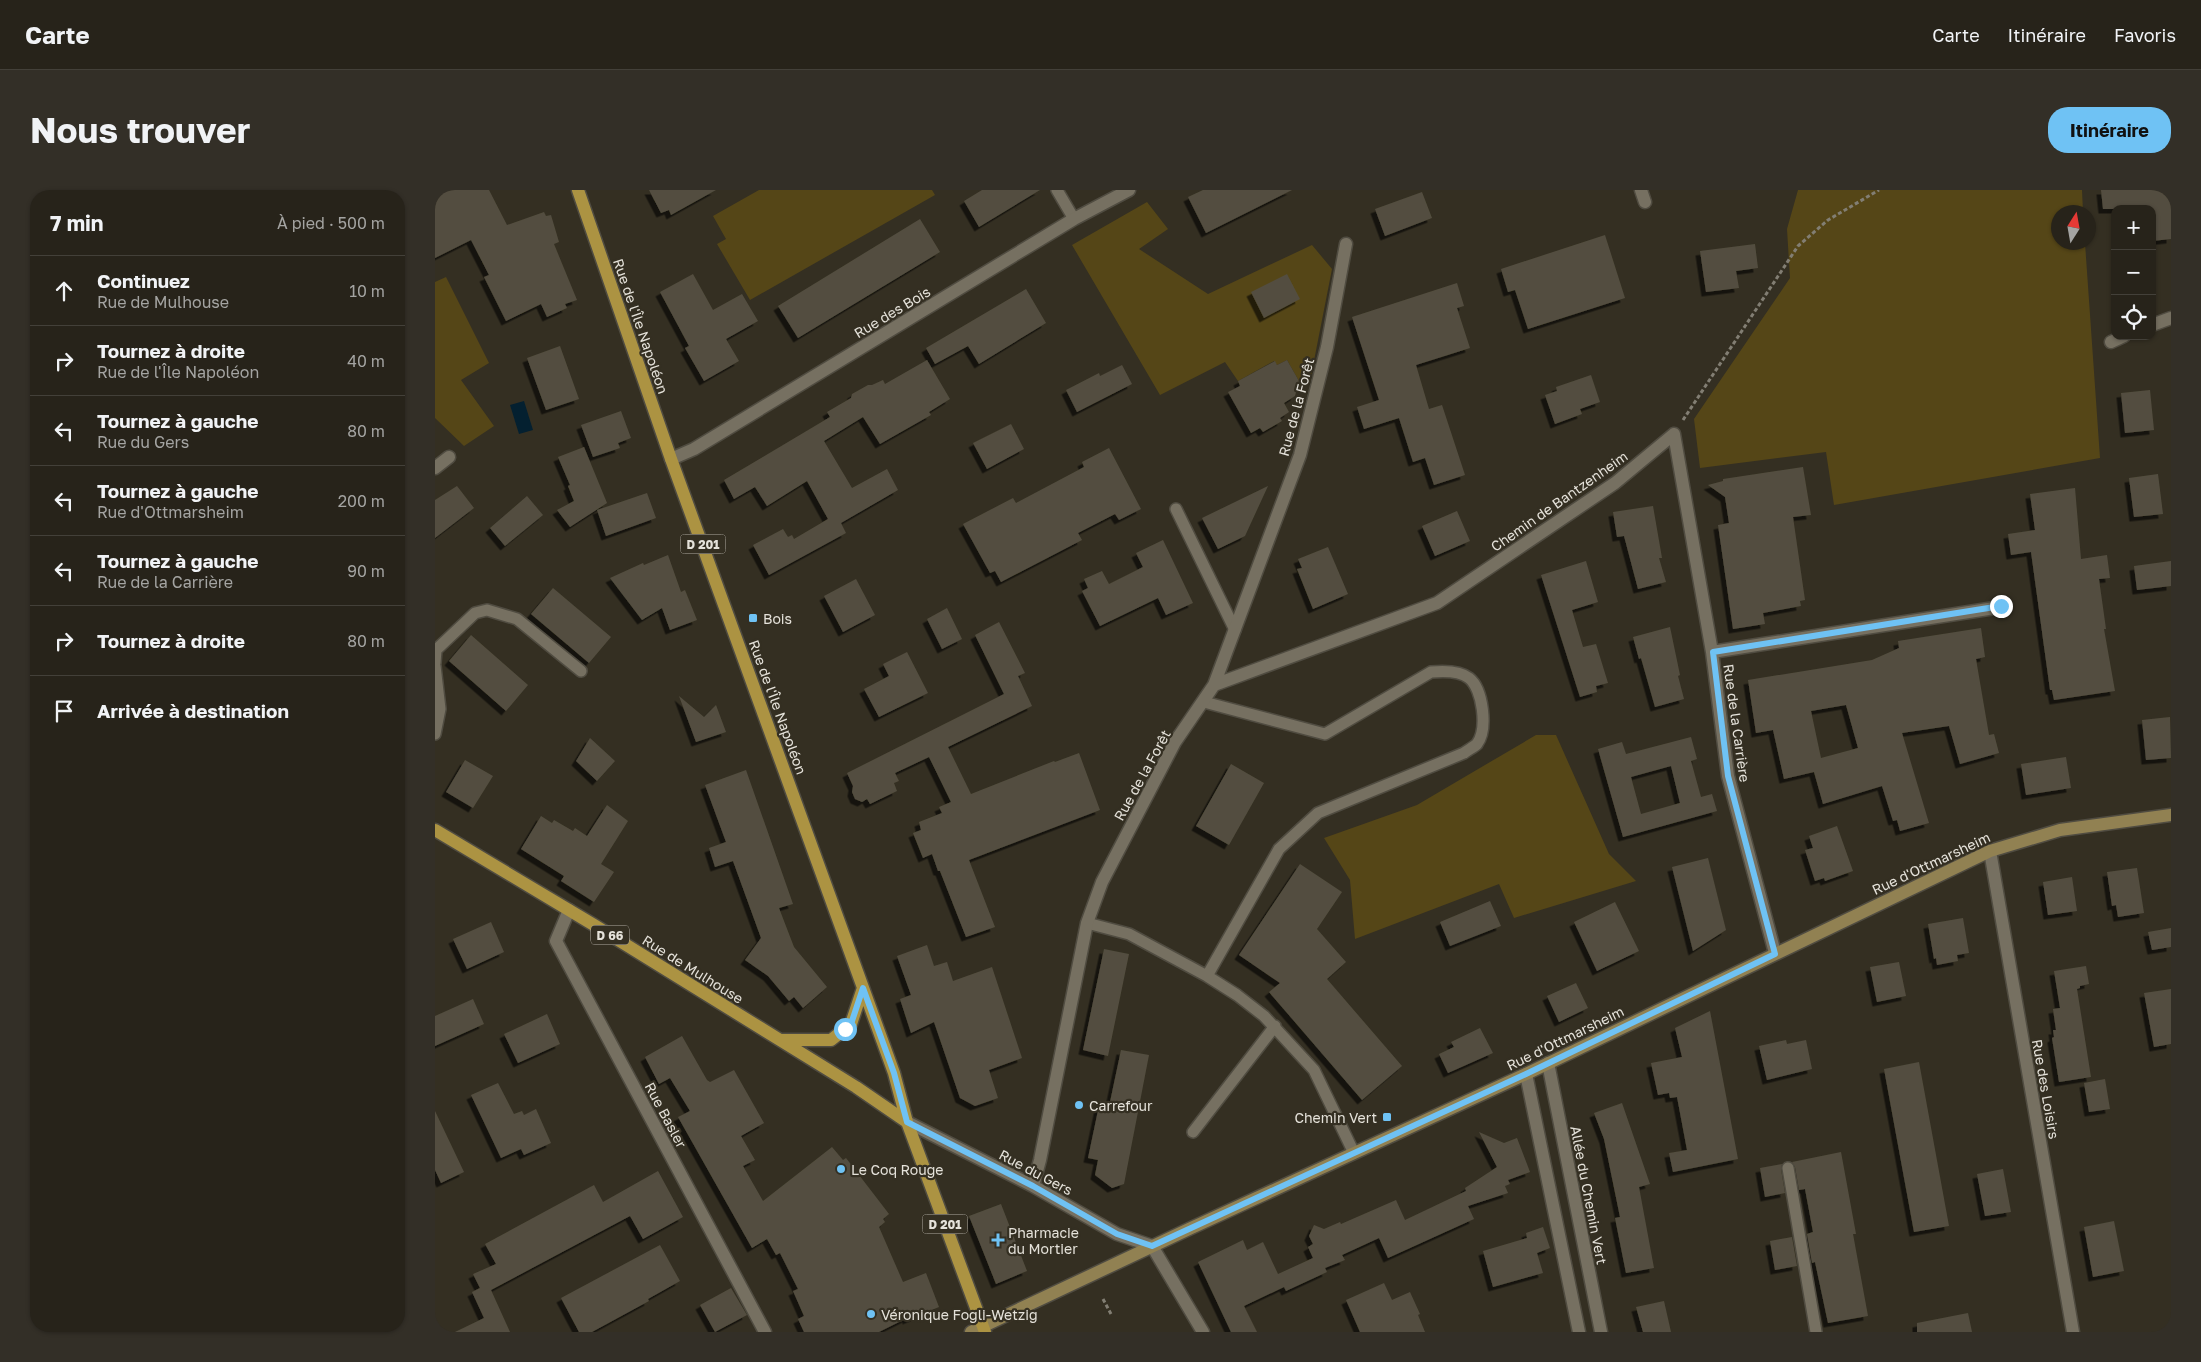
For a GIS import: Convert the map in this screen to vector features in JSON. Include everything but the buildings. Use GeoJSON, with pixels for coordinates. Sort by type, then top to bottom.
{"type":"FeatureCollection","features":[{"type":"Feature","properties":{"kind":"main road","name":"Rue de l'Île Napoléon"},"geometry":{"type":"LineString","coordinates":[[578,190],[671,458],[894,1073],[907,1122]]}},
{"type":"Feature","properties":{"kind":"main road","name":"Rue d'Ottmarsheim"},"geometry":{"type":"LineString","coordinates":[[971,1332],[984,1329],[1152,1246],[1526,1074],[1991,850],[2060,830],[2171,815]]}},
{"type":"Feature","properties":{"kind":"main road","name":"Rue de Mulhouse"},"geometry":{"type":"LineString","coordinates":[[435,830],[569,910],[856,1087],[907,1122]]}},
{"type":"Feature","properties":{"kind":"main road"},"geometry":{"type":"LineString","coordinates":[[780,1040],[831,1040],[851,1024],[863,988]]}},
{"type":"Feature","properties":{"kind":"main road","name":"D 201"},"geometry":{"type":"LineString","coordinates":[[907,1122],[984,1329]]}},
{"type":"Feature","properties":{"kind":"street","name":"Rue des Bois"},"geometry":{"type":"LineString","coordinates":[[671,458],[694,449],[1075,220],[1129,190]]}},
{"type":"Feature","properties":{"kind":"street","name":"Rue de la Forêt"},"geometry":{"type":"LineString","coordinates":[[1033,1186],[1040,1160],[1087,923],[1102,882],[1175,742],[1214,685],[1235,630],[1300,455],[1327,347],[1346,244]]}},
{"type":"Feature","properties":{"kind":"street"},"geometry":{"type":"LineString","coordinates":[[2156,324],[2171,318]]}},
{"type":"Feature","properties":{"kind":"street"},"geometry":{"type":"LineString","coordinates":[[2111,342],[2115,340]]}},
{"type":"Feature","properties":{"kind":"street","name":"Rue de la Carrière"},"geometry":{"type":"LineString","coordinates":[[1674,434],[1713,652],[1728,776],[1775,954]]}},
{"type":"Feature","properties":{"kind":"street","name":"Chemin de Bantzenheim"},"geometry":{"type":"LineString","coordinates":[[1214,685],[1437,603],[1615,483],[1674,434]]}},
{"type":"Feature","properties":{"kind":"street"},"geometry":{"type":"LineString","coordinates":[[435,468],[449,457]]}},
{"type":"Feature","properties":{"kind":"street"},"geometry":{"type":"LineString","coordinates":[[1713,652],[2001,606]]}},
{"type":"Feature","properties":{"kind":"street","name":"Rue des Loisirs"},"geometry":{"type":"LineString","coordinates":[[1991,850],[2073,1332]]}},
{"type":"Feature","properties":{"kind":"street","name":"Rue Basler"},"geometry":{"type":"LineString","coordinates":[[569,910],[556,941],[765,1332]]}},
{"type":"Feature","properties":{"kind":"street","name":"Allée du Chemin Vert"},"geometry":{"type":"LineString","coordinates":[[1548,1063],[1601,1332]]}},
{"type":"Feature","properties":{"kind":"street"},"geometry":{"type":"LineString","coordinates":[[1526,1074],[1579,1332]]}},
{"type":"Feature","properties":{"kind":"street","name":"Rue du Gers"},"geometry":{"type":"LineString","coordinates":[[907,1122],[1033,1186],[1117,1234],[1152,1246]]}},
{"type":"Feature","properties":{"kind":"street"},"geometry":{"type":"LineString","coordinates":[[1152,1246],[1203,1332]]}},
{"type":"Feature","properties":{"kind":"lane"},"geometry":{"type":"LineString","coordinates":[[1057,190],[1075,220]]}},
{"type":"Feature","properties":{"kind":"lane"},"geometry":{"type":"LineString","coordinates":[[1176,509],[1235,630]]}},
{"type":"Feature","properties":{"kind":"lane"},"geometry":{"type":"LineString","coordinates":[[435,734],[440,709],[435,665],[436,650],[475,613],[487,610],[517,619],[581,671]]}},
{"type":"Feature","properties":{"kind":"lane"},"geometry":{"type":"LineString","coordinates":[[1204,702],[1325,734],[1431,672],[1444,671],[1468,677],[1476,687],[1483,711],[1482,733],[1477,744],[1464,753],[1318,813],[1279,849],[1207,976]]}},
{"type":"Feature","properties":{"kind":"lane"},"geometry":{"type":"LineString","coordinates":[[1087,923],[1129,934],[1207,976],[1237,995],[1264,1016],[1314,1070],[1354,1153]]}},
{"type":"Feature","properties":{"kind":"lane"},"geometry":{"type":"LineString","coordinates":[[1193,1132],[1275,1026]]}},
{"type":"Feature","properties":{"kind":"lane"},"geometry":{"type":"LineString","coordinates":[[1788,1168],[1817,1332]]}},
{"type":"Feature","properties":{"kind":"path"},"geometry":{"type":"LineString","coordinates":[[1674,434],[1798,246],[1828,220],[1879,190]]}},
{"type":"Feature","properties":{"kind":"path"},"geometry":{"type":"LineString","coordinates":[[1103,1299],[1111,1314]]}},
{"type":"Feature","properties":{"kind":"shaded area"},"geometry":{"type":"Polygon","coordinates":[[[759,190],[932,190],[935,195],[750,300],[717,244],[726,239],[713,216],[759,190]]]}},
{"type":"Feature","properties":{"kind":"shaded area"},"geometry":{"type":"Polygon","coordinates":[[[1798,190],[2082,190],[2083,205],[2051,205],[2051,250],[2085,250],[2100,458],[1834,505],[1826,452],[1700,468],[1694,419],[1790,278],[1787,229],[1798,190]]]}},
{"type":"Feature","properties":{"kind":"shaded area"},"geometry":{"type":"Polygon","coordinates":[[[1147,202],[1168,229],[1139,249],[1208,294],[1312,245],[1332,269],[1310,381],[1299,381],[1287,360],[1277,365],[1274,361],[1238,381],[1225,362],[1160,395],[1072,245],[1147,202]]]}},
{"type":"Feature","properties":{"kind":"shaded area"},"geometry":{"type":"Polygon","coordinates":[[[446,277],[489,363],[461,380],[494,426],[464,446],[435,418],[435,282],[446,277]]]}},
{"type":"Feature","properties":{"kind":"shaded area"},"geometry":{"type":"Polygon","coordinates":[[[1536,735],[1556,735],[1609,854],[1636,881],[1514,918],[1499,884],[1355,939],[1350,880],[1324,838],[1417,805],[1536,735]]]}},
{"type":"Feature","properties":{"kind":"water"},"geometry":{"type":"Polygon","coordinates":[[[524,401],[533,430],[519,434],[510,405],[524,401]]]}},
{"type":"Feature","properties":{"kind":"place","name":"Bois"},"geometry":{"type":"Point","coordinates":[753,618]}},
{"type":"Feature","properties":{"kind":"place","name":"Carrefour"},"geometry":{"type":"Point","coordinates":[1079,1105]}},
{"type":"Feature","properties":{"kind":"place","name":"Chemin Vert"},"geometry":{"type":"Point","coordinates":[1387,1117]}},
{"type":"Feature","properties":{"kind":"place","name":"Le Coq Rouge"},"geometry":{"type":"Point","coordinates":[841,1169]}},
{"type":"Feature","properties":{"kind":"place","name":"Pharmacie du Mortier"},"geometry":{"type":"Point","coordinates":[998,1240]}},
{"type":"Feature","properties":{"kind":"place","name":"Véronique Fogli-Wetzig"},"geometry":{"type":"Point","coordinates":[871,1314]}},
{"type":"Feature","properties":{"kind":"route"},"geometry":{"type":"LineString","coordinates":[[845,1029],[851,1024],[863,988],[894,1073],[907,1122],[1033,1186],[1117,1234],[1152,1246],[1526,1074],[1775,954],[1728,776],[1713,652],[2001,606]]}}]}
